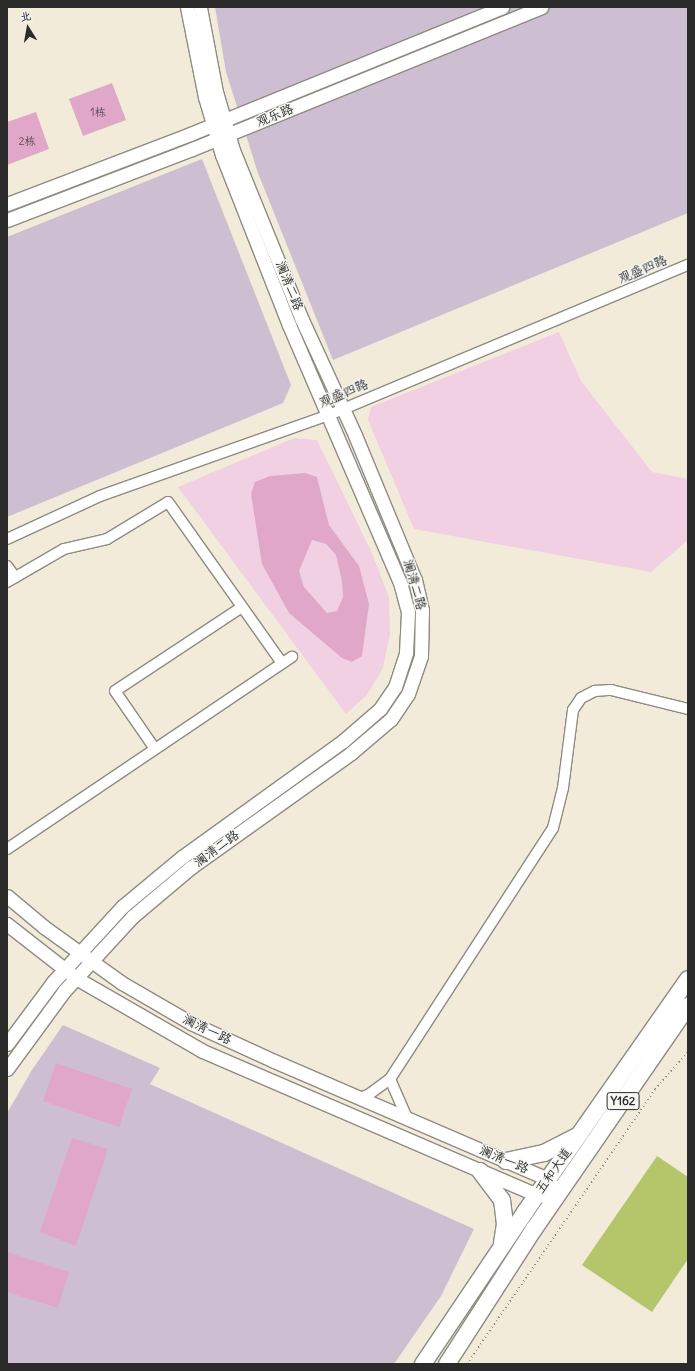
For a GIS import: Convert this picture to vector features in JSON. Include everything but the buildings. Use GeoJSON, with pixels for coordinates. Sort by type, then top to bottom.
{"type":"FeatureCollection","features":[{"type":"Feature","properties":{"kind":"main road","name":"五和大道"},"geometry":{"type":"LineString","coordinates":[[423,1364],[548,1179],[688,979]]}},
{"type":"Feature","properties":{"kind":"main road","name":"五和大道"},"geometry":{"type":"LineString","coordinates":[[448,1364],[557,1196],[688,1006]]}},
{"type":"Feature","properties":{"kind":"main road"},"geometry":{"type":"LineString","coordinates":[[506,1161],[544,1153],[579,1136]]}},
{"type":"Feature","properties":{"kind":"main road"},"geometry":{"type":"LineString","coordinates":[[480,1171],[502,1200],[505,1224],[501,1248]]}},
{"type":"Feature","properties":{"kind":"street","name":"澜清二路"},"geometry":{"type":"LineString","coordinates":[[7,1044],[65,969],[123,906],[176,862],[371,719],[388,699],[398,682],[408,639],[405,598],[396,570],[289,325],[222,137],[187,7]]}},
{"type":"Feature","properties":{"kind":"street","name":"澜清二路"},"geometry":{"type":"LineString","coordinates":[[200,7],[218,123]]}},
{"type":"Feature","properties":{"kind":"street","name":"观乐路"},"geometry":{"type":"LineString","coordinates":[[7,204],[218,123],[502,7]]}},
{"type":"Feature","properties":{"kind":"street","name":"观乐路"},"geometry":{"type":"LineString","coordinates":[[7,220],[222,137],[541,7]]}},
{"type":"Feature","properties":{"kind":"street","name":"澜清二路"},"geometry":{"type":"LineString","coordinates":[[7,1069],[43,1018],[91,960],[133,916],[190,868],[351,753],[380,729],[400,707],[413,682],[423,640],[419,594],[410,565],[222,137]]}},
{"type":"Feature","properties":{"kind":"street","name":"观盛四路"},"geometry":{"type":"LineString","coordinates":[[7,539],[100,496],[329,415],[688,265]]}},
{"type":"Feature","properties":{"kind":"street"},"geometry":{"type":"LineString","coordinates":[[7,566],[11,580],[64,548],[106,539],[168,502],[282,663]]}},
{"type":"Feature","properties":{"kind":"street"},"geometry":{"type":"LineString","coordinates":[[155,750],[115,691],[242,607]]}},
{"type":"Feature","properties":{"kind":"street"},"geometry":{"type":"LineString","coordinates":[[7,849],[292,657]]}},
{"type":"Feature","properties":{"kind":"street"},"geometry":{"type":"LineString","coordinates":[[359,1098],[390,1080],[553,828],[563,788],[573,710],[581,698],[595,691],[611,690],[688,709]]}},
{"type":"Feature","properties":{"kind":"street","name":"澜清一路"},"geometry":{"type":"LineString","coordinates":[[7,896],[91,960],[154,1003],[191,1023],[359,1098],[548,1179]]}},
{"type":"Feature","properties":{"kind":"street","name":"澜清一路"},"geometry":{"type":"LineString","coordinates":[[7,924],[76,978],[201,1050],[537,1195],[557,1196]]}},
{"type":"Feature","properties":{"kind":"street"},"geometry":{"type":"LineString","coordinates":[[390,1080],[407,1118]]}},
{"type":"Feature","properties":{"kind":"street"},"geometry":{"type":"LineString","coordinates":[[548,1179],[557,1196]]}},
{"type":"Feature","properties":{"kind":"path"},"geometry":{"type":"LineString","coordinates":[[467,1364],[655,1089],[688,1052]]}},
{"type":"Feature","properties":{"kind":"shaded area"},"geometry":{"type":"Polygon","coordinates":[[[215,7],[688,7],[688,213],[333,360],[258,173],[226,72],[215,7]]]}},
{"type":"Feature","properties":{"kind":"shaded area"},"geometry":{"type":"Polygon","coordinates":[[[202,159],[291,385],[283,403],[7,517],[7,237],[202,159]]]}},
{"type":"Feature","properties":{"kind":"shaded area"},"geometry":{"type":"Polygon","coordinates":[[[559,332],[581,381],[652,472],[688,479],[688,540],[651,572],[414,529],[368,420],[371,407],[559,332]]]}},
{"type":"Feature","properties":{"kind":"shaded area"},"geometry":{"type":"Polygon","coordinates":[[[294,438],[317,440],[371,551],[389,597],[390,634],[383,668],[367,695],[346,714],[178,487],[294,438]]]}},
{"type":"Feature","properties":{"kind":"shaded area"},"geometry":{"type":"Polygon","coordinates":[[[63,1025],[160,1068],[150,1084],[474,1229],[441,1296],[394,1364],[7,1364],[7,1113],[32,1070],[63,1025]]]}},
{"type":"Feature","properties":{"kind":"green space"},"geometry":{"type":"Polygon","coordinates":[[[657,1156],[688,1177],[688,1259],[652,1312],[582,1265],[657,1156]]]}}]}
